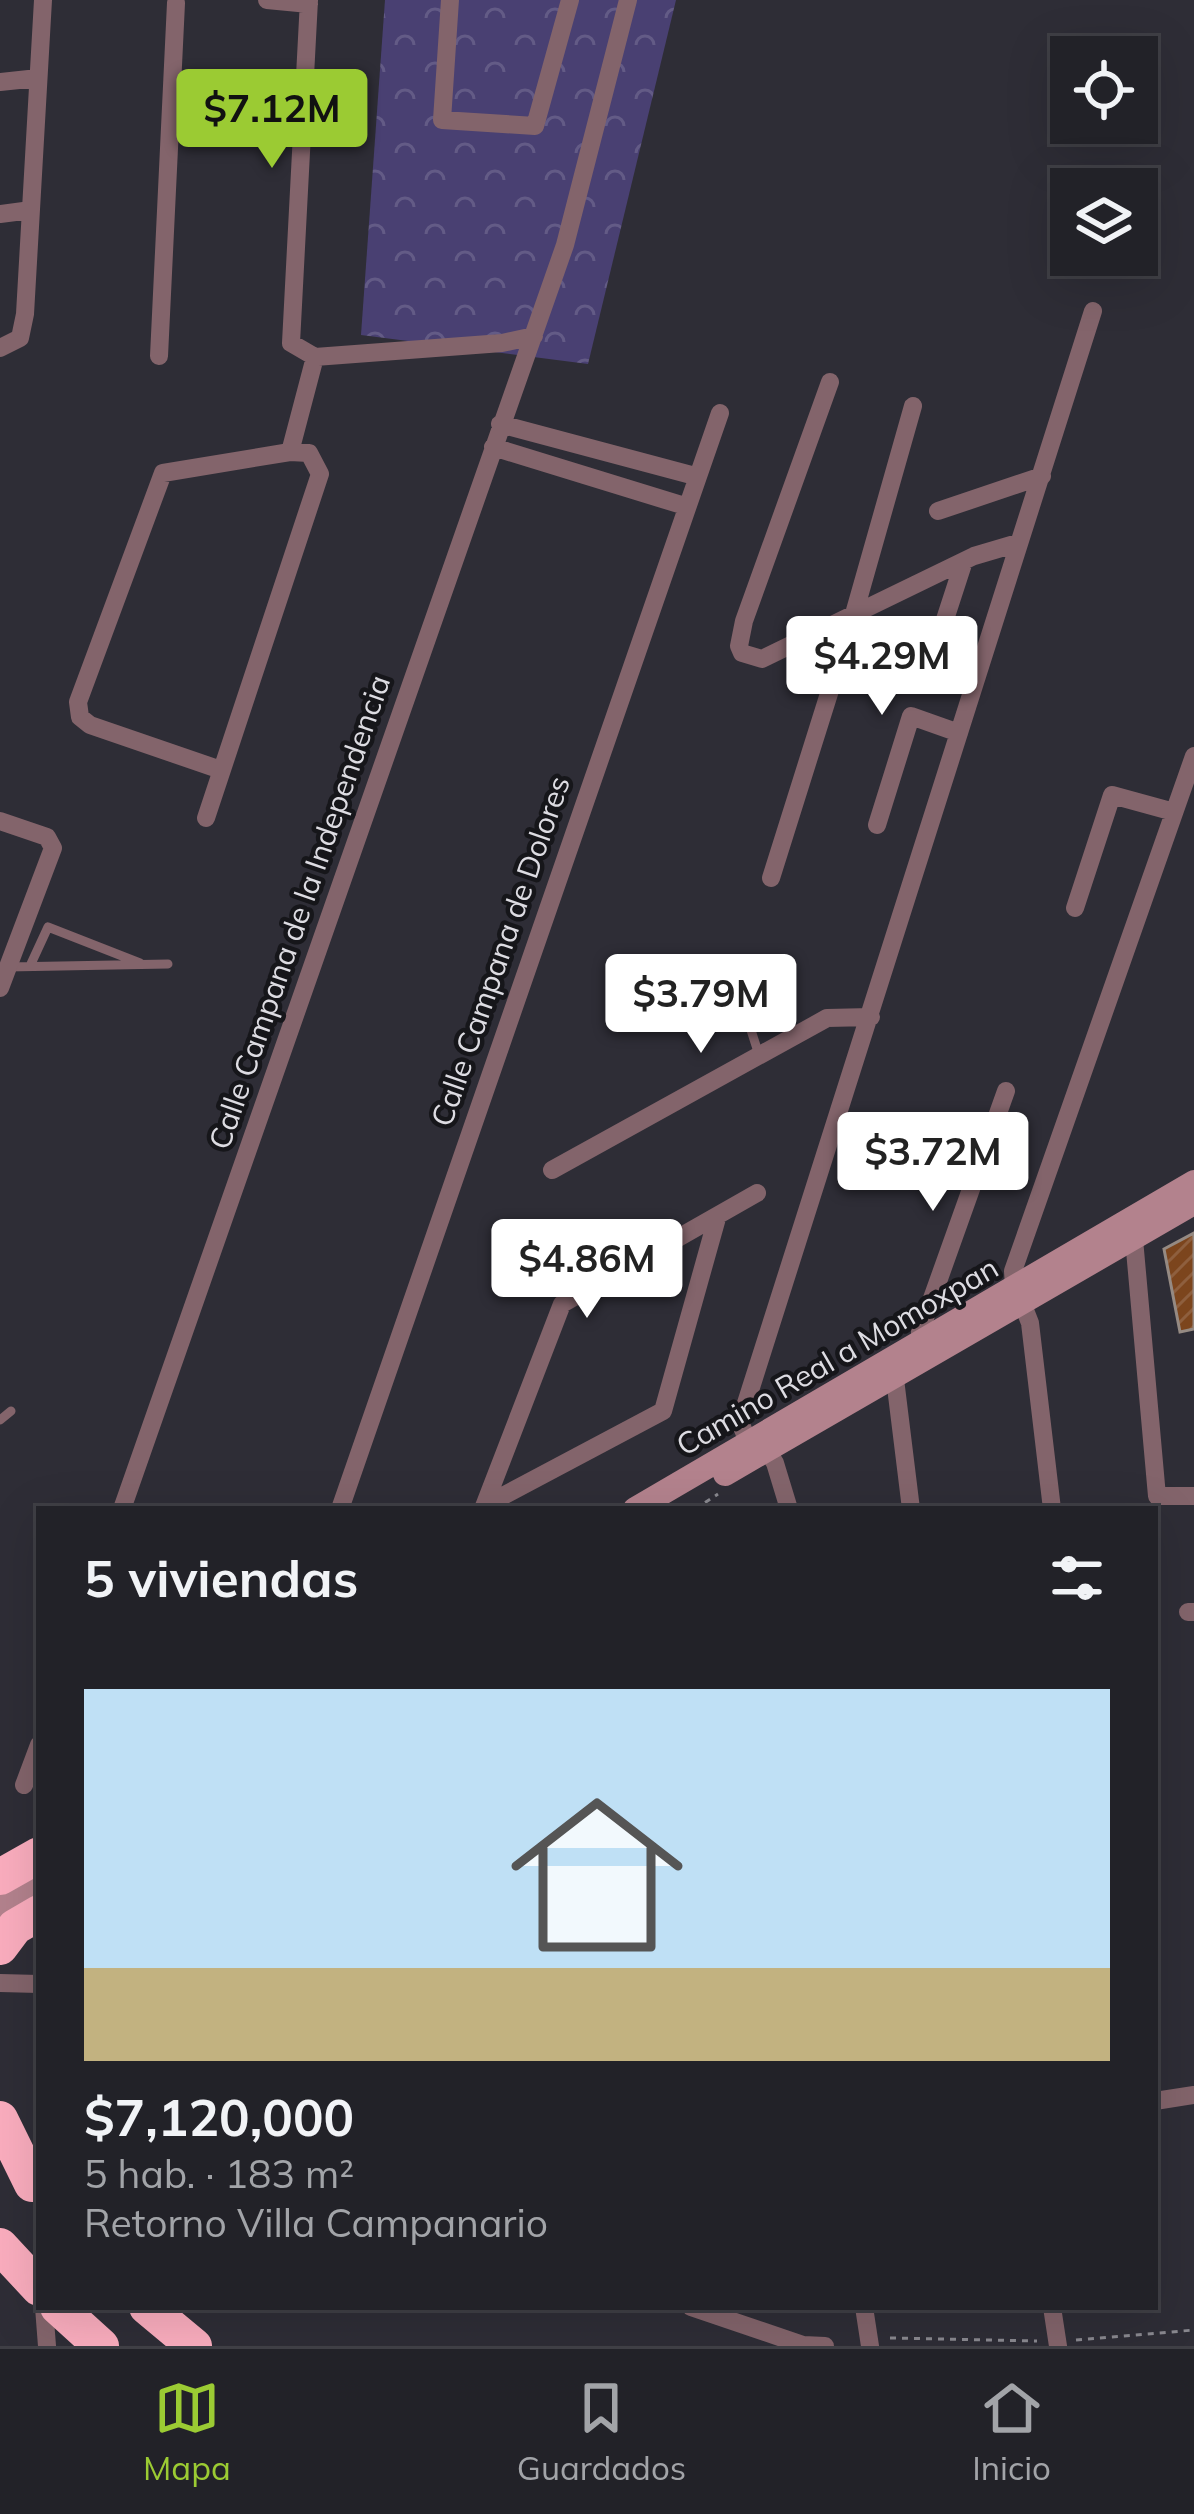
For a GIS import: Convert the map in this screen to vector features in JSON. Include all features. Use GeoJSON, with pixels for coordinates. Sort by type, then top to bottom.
{"type":"FeatureCollection","features":[{"type":"Feature","properties":{"kind":"highway"},"geometry":{"type":"LineString","coordinates":[[0,1876],[36,1857]]}},
{"type":"Feature","properties":{"kind":"highway"},"geometry":{"type":"LineString","coordinates":[[0,1947],[15,1927],[36,1914]]}},
{"type":"Feature","properties":{"kind":"highway"},"geometry":{"type":"LineString","coordinates":[[0,2119],[36,2188]]}},
{"type":"Feature","properties":{"kind":"highway"},"geometry":{"type":"LineString","coordinates":[[0,2137],[36,2188]]}},
{"type":"Feature","properties":{"kind":"highway"},"geometry":{"type":"LineString","coordinates":[[0,2246],[36,2285]]}},
{"type":"Feature","properties":{"kind":"highway"},"geometry":{"type":"LineString","coordinates":[[61,2310],[101,2346]]}},
{"type":"Feature","properties":{"kind":"highway"},"geometry":{"type":"LineString","coordinates":[[151,2310],[194,2346]]}},
{"type":"Feature","properties":{"kind":"street"},"geometry":{"type":"LineString","coordinates":[[0,348],[20,338],[25,314],[43,0]]}},
{"type":"Feature","properties":{"kind":"street"},"geometry":{"type":"LineString","coordinates":[[267,0],[309,2],[291,343],[315,357],[502,343],[534,336]]}},
{"type":"Feature","properties":{"kind":"street"},"geometry":{"type":"LineString","coordinates":[[450,0],[442,120],[535,126],[567,5]]}},
{"type":"Feature","properties":{"kind":"street","name":"Calle Campana de la Independencia"},"geometry":{"type":"LineString","coordinates":[[123,1506],[566,244],[628,0]]}},
{"type":"Feature","properties":{"kind":"street"},"geometry":{"type":"LineString","coordinates":[[159,356],[177,1]]}},
{"type":"Feature","properties":{"kind":"street"},"geometry":{"type":"LineString","coordinates":[[0,82],[38,78]]}},
{"type":"Feature","properties":{"kind":"street"},"geometry":{"type":"LineString","coordinates":[[0,214],[31,210]]}},
{"type":"Feature","properties":{"kind":"street"},"geometry":{"type":"LineString","coordinates":[[788,1506],[776,1463],[757,1448],[740,1422],[1093,311]]}},
{"type":"Feature","properties":{"kind":"street"},"geometry":{"type":"LineString","coordinates":[[290,452],[315,357]]}},
{"type":"Feature","properties":{"kind":"street"},"geometry":{"type":"LineString","coordinates":[[830,382],[744,620],[742,653],[762,659],[964,561],[1018,543]]}},
{"type":"Feature","properties":{"kind":"street"},"geometry":{"type":"LineString","coordinates":[[771,878],[913,406]]}},
{"type":"Feature","properties":{"kind":"street","name":"Calle Campana de Dolores"},"geometry":{"type":"LineString","coordinates":[[341,1506],[720,413]]}},
{"type":"Feature","properties":{"kind":"street"},"geometry":{"type":"LineString","coordinates":[[500,424],[695,476]]}},
{"type":"Feature","properties":{"kind":"street"},"geometry":{"type":"LineString","coordinates":[[493,447],[685,506]]}},
{"type":"Feature","properties":{"kind":"street"},"geometry":{"type":"LineString","coordinates":[[206,818],[320,474],[309,453],[163,473],[78,702],[80,717],[90,724],[221,770]]}},
{"type":"Feature","properties":{"kind":"street"},"geometry":{"type":"LineString","coordinates":[[938,511],[1042,476]]}},
{"type":"Feature","properties":{"kind":"street"},"geometry":{"type":"LineString","coordinates":[[924,684],[964,561]]}},
{"type":"Feature","properties":{"kind":"street"},"geometry":{"type":"LineString","coordinates":[[877,825],[911,716],[959,733]]}},
{"type":"Feature","properties":{"kind":"street"},"geometry":{"type":"LineString","coordinates":[[1052,1506],[1030,1324],[1013,1271],[1194,756]]}},
{"type":"Feature","properties":{"kind":"street"},"geometry":{"type":"LineString","coordinates":[[1075,908],[1112,795],[1174,812]]}},
{"type":"Feature","properties":{"kind":"street"},"geometry":{"type":"LineString","coordinates":[[0,821],[46,836],[53,848],[0,988]]}},
{"type":"Feature","properties":{"kind":"street"},"geometry":{"type":"LineString","coordinates":[[552,1170],[827,1018],[871,1017]]}},
{"type":"Feature","properties":{"kind":"street"},"geometry":{"type":"LineString","coordinates":[[921,1342],[920,1332],[1006,1091]]}},
{"type":"Feature","properties":{"kind":"street","name":"Camino Real a Momoxpan"},"geometry":{"type":"LineString","coordinates":[[641,1506],[895,1379],[1194,1182]]}},
{"type":"Feature","properties":{"kind":"street"},"geometry":{"type":"LineString","coordinates":[[485,1506],[562,1304],[757,1193]]}},
{"type":"Feature","properties":{"kind":"street","name":"Camino Real a Momoxpan"},"geometry":{"type":"LineString","coordinates":[[670,1506],[921,1342],[1133,1239],[1194,1203]]}},
{"type":"Feature","properties":{"kind":"street"},"geometry":{"type":"LineString","coordinates":[[488,1506],[663,1411],[717,1218]]}},
{"type":"Feature","properties":{"kind":"street"},"geometry":{"type":"LineString","coordinates":[[1133,1239],[1157,1496],[1194,1496]]}},
{"type":"Feature","properties":{"kind":"street"},"geometry":{"type":"LineString","coordinates":[[895,1379],[911,1506]]}},
{"type":"Feature","properties":{"kind":"street"},"geometry":{"type":"LineString","coordinates":[[24,1785],[36,1753]]}},
{"type":"Feature","properties":{"kind":"street"},"geometry":{"type":"LineString","coordinates":[[0,1906],[36,1886]]}},
{"type":"Feature","properties":{"kind":"street"},"geometry":{"type":"LineString","coordinates":[[0,1983],[36,1984]]}},
{"type":"Feature","properties":{"kind":"street"},"geometry":{"type":"LineString","coordinates":[[1158,2101],[1194,2096]]}},
{"type":"Feature","properties":{"kind":"street"},"geometry":{"type":"LineString","coordinates":[[44,2310],[47,2346]]}},
{"type":"Feature","properties":{"kind":"street"},"geometry":{"type":"LineString","coordinates":[[698,2310],[803,2344],[824,2346]]}},
{"type":"Feature","properties":{"kind":"street"},"geometry":{"type":"LineString","coordinates":[[864,2310],[869,2342]]}},
{"type":"Feature","properties":{"kind":"street"},"geometry":{"type":"LineString","coordinates":[[1052,2310],[1057,2344]]}},
{"type":"Feature","properties":{"kind":"lane"},"geometry":{"type":"LineString","coordinates":[[30,966],[48,927],[145,964]]}},
{"type":"Feature","properties":{"kind":"lane"},"geometry":{"type":"LineString","coordinates":[[8,967],[168,964]]}},
{"type":"Feature","properties":{"kind":"lane"},"geometry":{"type":"LineString","coordinates":[[696,1005],[743,1005],[759,1055]]}},
{"type":"Feature","properties":{"kind":"lane"},"geometry":{"type":"LineString","coordinates":[[0,1420],[10,1411]]}},
{"type":"Feature","properties":{"kind":"path"},"geometry":{"type":"LineString","coordinates":[[869,2342],[1057,2344],[1194,2330]]}},
{"type":"Feature","properties":{"kind":"green space"},"geometry":{"type":"Polygon","coordinates":[[[385,0],[676,0],[588,364],[361,335],[385,0]]]}},
{"type":"Feature","properties":{"kind":"building"},"geometry":{"type":"Polygon","coordinates":[[[1194,1233],[1194,1329],[1180,1332],[1164,1249],[1194,1233]]]}}]}
